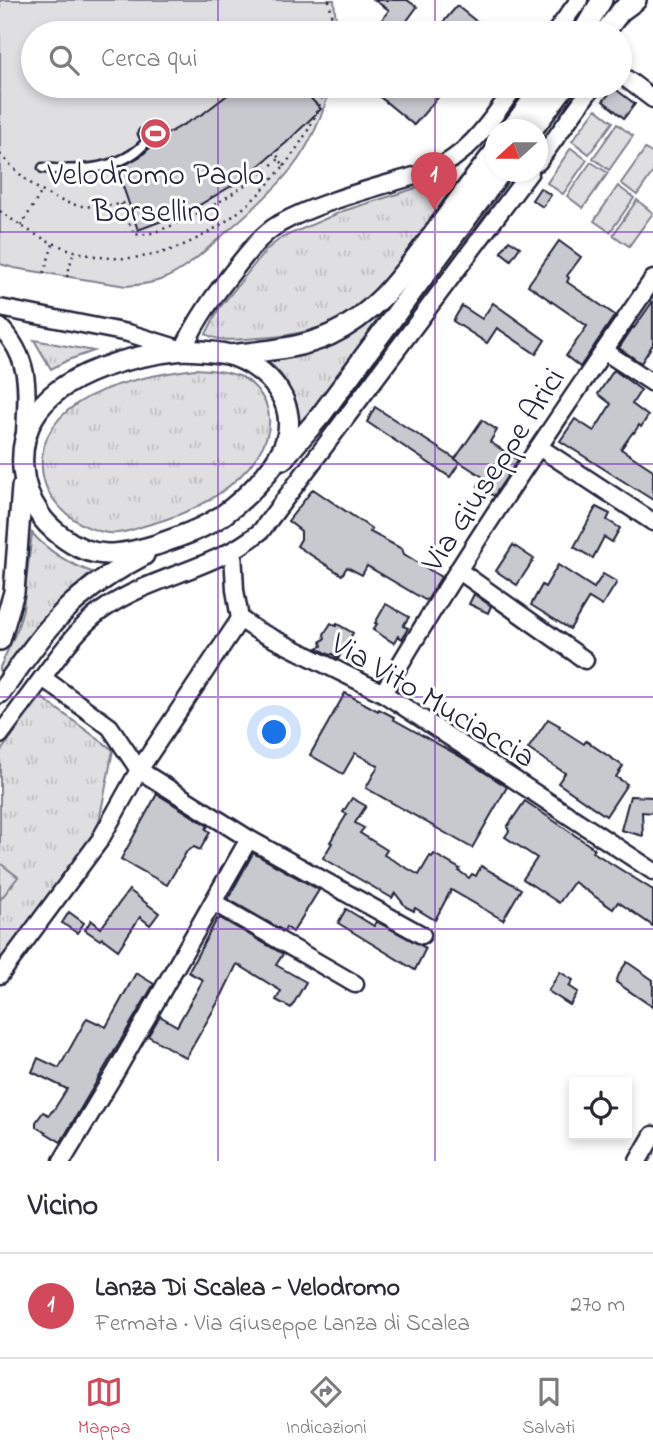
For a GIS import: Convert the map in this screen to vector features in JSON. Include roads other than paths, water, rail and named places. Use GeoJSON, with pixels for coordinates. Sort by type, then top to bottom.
{"type":"FeatureCollection","features":[{"type":"Feature","properties":{"kind":"street"},"geometry":{"type":"LineString","coordinates":[[564,21],[579,0]]}},
{"type":"Feature","properties":{"kind":"street"},"geometry":{"type":"LineString","coordinates":[[589,21],[602,0]]}},
{"type":"Feature","properties":{"kind":"street"},"geometry":{"type":"LineString","coordinates":[[614,21],[621,11],[636,0]]}},
{"type":"Feature","properties":{"kind":"street"},"geometry":{"type":"LineString","coordinates":[[632,83],[653,99]]}},
{"type":"Feature","properties":{"kind":"street"},"geometry":{"type":"LineString","coordinates":[[183,350],[194,326],[214,296],[267,232],[311,209],[431,171],[449,162],[469,146],[507,98]]}},
{"type":"Feature","properties":{"kind":"street"},"geometry":{"type":"LineString","coordinates":[[524,119],[536,98]]}},
{"type":"Feature","properties":{"kind":"street"},"geometry":{"type":"LineString","coordinates":[[529,119],[552,98]]}},
{"type":"Feature","properties":{"kind":"street"},"geometry":{"type":"LineString","coordinates":[[548,147],[584,98]]}},
{"type":"Feature","properties":{"kind":"street"},"geometry":{"type":"LineString","coordinates":[[499,108],[511,119]]}},
{"type":"Feature","properties":{"kind":"street"},"geometry":{"type":"LineString","coordinates":[[229,355],[309,343],[362,317],[382,300],[404,274],[485,164]]}},
{"type":"Feature","properties":{"kind":"street"},"geometry":{"type":"LineString","coordinates":[[0,693],[46,632],[78,598],[110,574],[221,516],[290,452],[321,415],[494,182]]}},
{"type":"Feature","properties":{"kind":"street"},"geometry":{"type":"LineString","coordinates":[[0,735],[78,632],[105,608],[143,588],[215,560],[261,531],[523,182]]}},
{"type":"Feature","properties":{"kind":"street","name":"Via Giuseppe Arici"},"geometry":{"type":"LineString","coordinates":[[383,693],[458,570],[653,278]]}},
{"type":"Feature","properties":{"kind":"street"},"geometry":{"type":"LineString","coordinates":[[0,308],[128,333],[183,350]]}},
{"type":"Feature","properties":{"kind":"street"},"geometry":{"type":"LineString","coordinates":[[0,327],[21,356],[27,395],[14,592],[0,640]]}},
{"type":"Feature","properties":{"kind":"street"},"geometry":{"type":"LineString","coordinates":[[25,440],[36,414],[52,396],[64,386],[89,374],[118,363],[183,350],[229,355],[254,365],[268,376],[281,395],[287,418],[286,439],[282,449],[252,490]]}},
{"type":"Feature","properties":{"kind":"street"},"geometry":{"type":"LineString","coordinates":[[604,351],[653,383]]}},
{"type":"Feature","properties":{"kind":"street"},"geometry":{"type":"LineString","coordinates":[[539,447],[653,522]]}},
{"type":"Feature","properties":{"kind":"street"},"geometry":{"type":"LineString","coordinates":[[23,475],[25,488],[41,517],[64,539],[84,550],[106,555],[122,554],[179,537]]}},
{"type":"Feature","properties":{"kind":"street"},"geometry":{"type":"LineString","coordinates":[[0,975],[100,840],[139,770],[240,619],[233,551]]}},
{"type":"Feature","properties":{"kind":"street"},"geometry":{"type":"LineString","coordinates":[[458,570],[585,660]]}},
{"type":"Feature","properties":{"kind":"street","name":"Via Vito Muciaccia"},"geometry":{"type":"LineString","coordinates":[[240,619],[258,631],[383,693],[653,871]]}},
{"type":"Feature","properties":{"kind":"street"},"geometry":{"type":"LineString","coordinates":[[43,677],[110,727],[139,770],[249,839],[422,935]]}},
{"type":"Feature","properties":{"kind":"street"},"geometry":{"type":"LineString","coordinates":[[62,1161],[249,839]]}},
{"type":"Feature","properties":{"kind":"street"},"geometry":{"type":"LineString","coordinates":[[213,902],[355,984]]}},
{"type":"Feature","properties":{"kind":"street"},"geometry":{"type":"LineString","coordinates":[[638,1161],[653,1135]]}},
{"type":"Feature","properties":{"kind":"lane"},"geometry":{"type":"LineString","coordinates":[[43,168],[81,170],[110,163],[138,152],[146,141],[143,133]]}},
{"type":"Feature","properties":{"kind":"place","name":"Velodromo Paolo Borsellino"},"geometry":{"type":"Point","coordinates":[156,134]}},
{"type":"Feature","properties":{"kind":"place","name":"Lanza Di Scalea - Velodromo"},"geometry":{"type":"Point","coordinates":[434,210]}}]}
